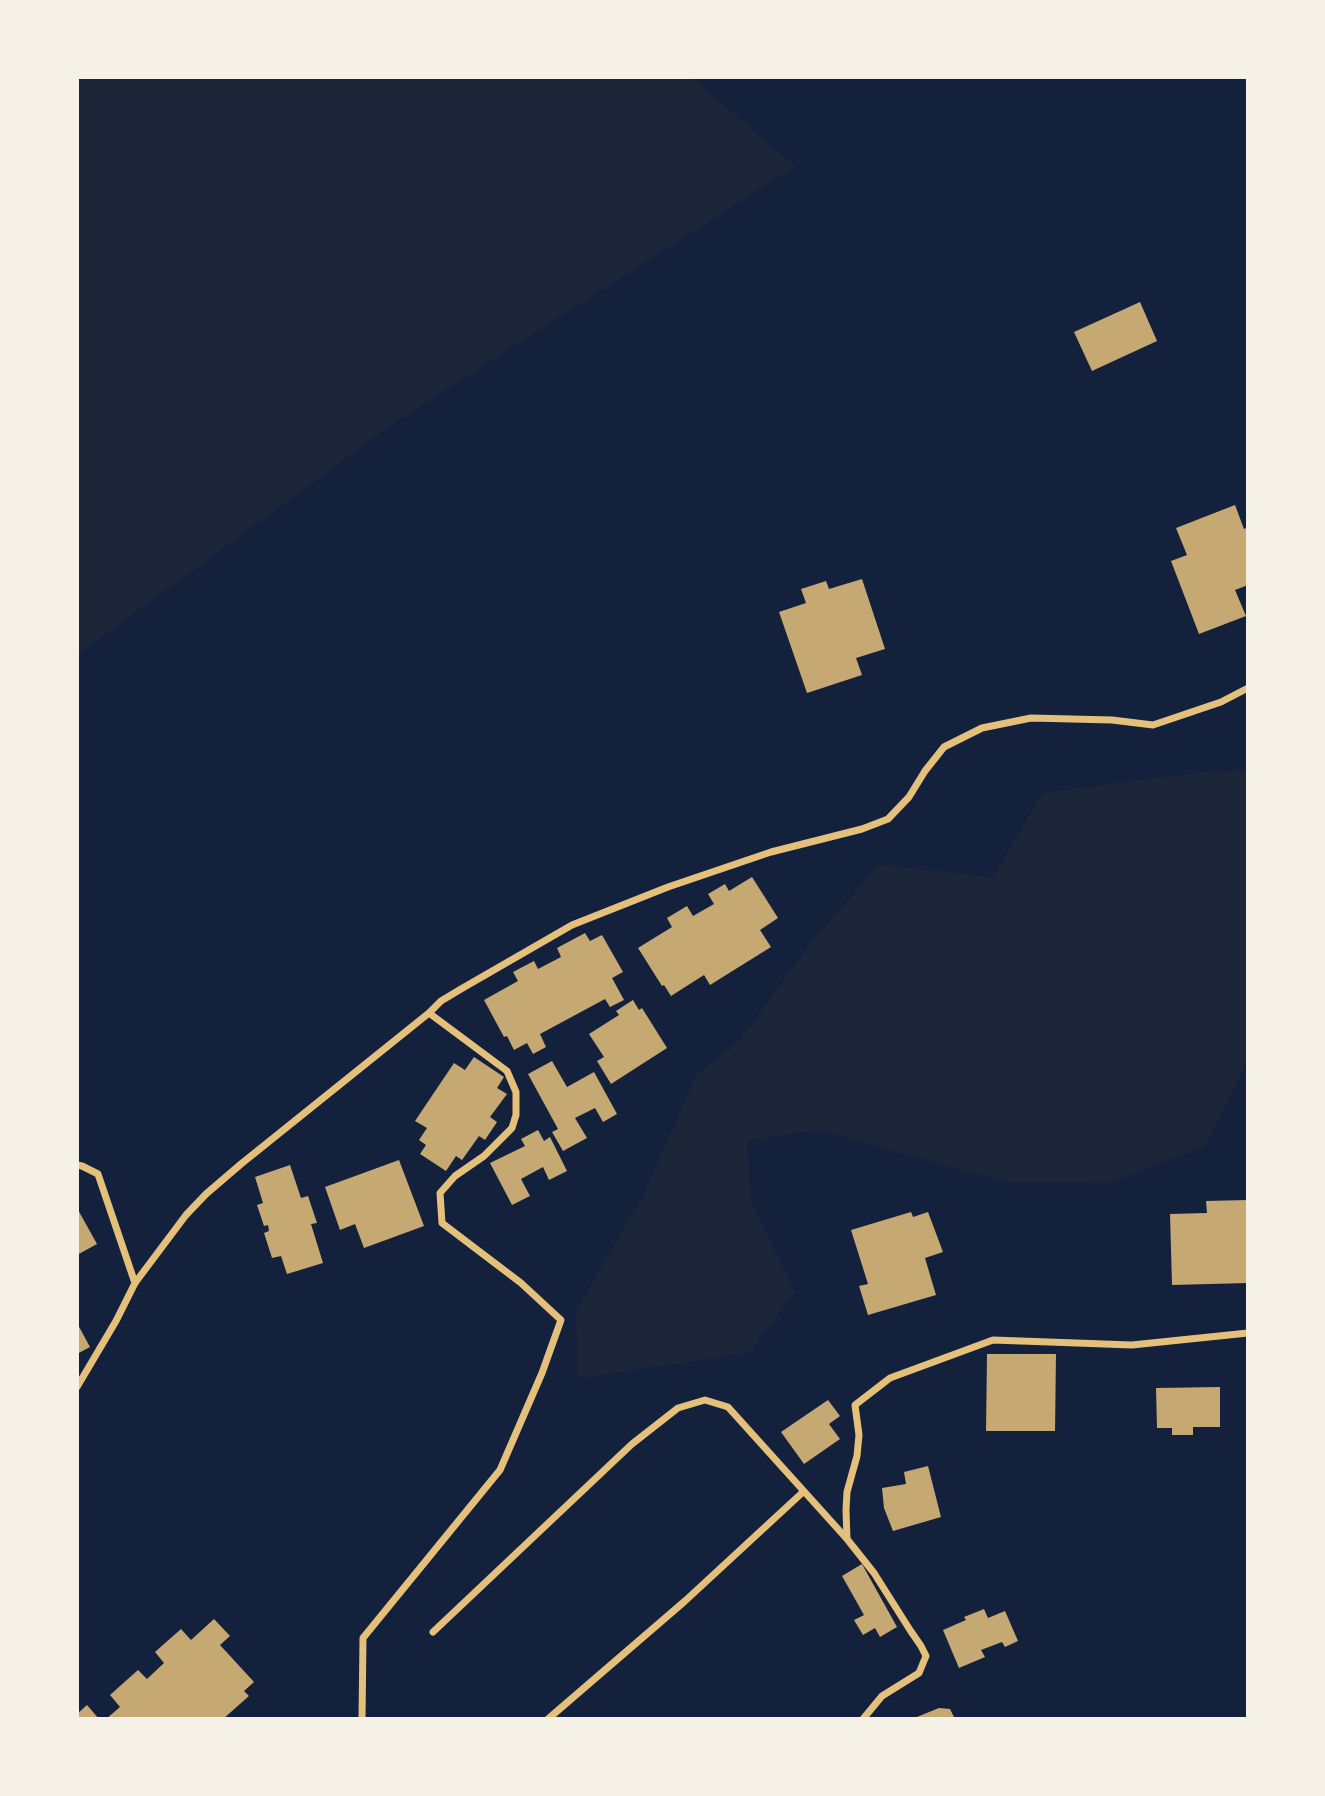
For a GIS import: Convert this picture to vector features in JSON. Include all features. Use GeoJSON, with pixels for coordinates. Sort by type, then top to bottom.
{"type":"FeatureCollection","features":[{"type":"Feature","properties":{"kind":"street"},"geometry":{"type":"LineString","coordinates":[[77,1387],[135,1283],[186,1215],[206,1194],[441,1001],[461,989],[572,925],[668,887],[771,852],[862,829],[888,819],[909,797],[944,747],[982,728],[1031,718],[1112,720],[1153,725],[1221,702],[1248,688]]}},
{"type":"Feature","properties":{"kind":"street"},"geometry":{"type":"LineString","coordinates":[[362,1719],[363,1637],[500,1470],[542,1373],[561,1320],[521,1283],[442,1223],[440,1193],[455,1176],[484,1156],[512,1128],[516,1115],[516,1092],[508,1071],[429,1013]]}},
{"type":"Feature","properties":{"kind":"street"},"geometry":{"type":"LineString","coordinates":[[77,1165],[98,1174],[135,1283]]}},
{"type":"Feature","properties":{"kind":"street"},"geometry":{"type":"LineString","coordinates":[[847,1539],[847,1492],[857,1456],[859,1435],[855,1405],[890,1378],[993,1340],[1132,1345],[1248,1333]]}},
{"type":"Feature","properties":{"kind":"street"},"geometry":{"type":"LineString","coordinates":[[433,1632],[632,1444],[678,1408],[705,1400],[728,1407],[847,1539],[874,1573],[922,1646],[926,1656],[919,1673],[883,1696],[863,1719]]}},
{"type":"Feature","properties":{"kind":"street"},"geometry":{"type":"LineString","coordinates":[[548,1719],[685,1601],[803,1492]]}},
{"type":"Feature","properties":{"kind":"shaded area"},"geometry":{"type":"Polygon","coordinates":[[[77,77],[691,77],[795,166],[398,420],[77,655],[77,77]]]}},
{"type":"Feature","properties":{"kind":"shaded area"},"geometry":{"type":"Polygon","coordinates":[[[1248,770],[1248,1059],[1205,1146],[1108,1183],[1007,1182],[818,1130],[747,1141],[751,1202],[795,1292],[749,1353],[578,1378],[576,1311],[643,1196],[697,1074],[739,1041],[821,930],[880,865],[993,877],[1043,793],[1209,771],[1248,770]]]}},
{"type":"Feature","properties":{"kind":"building"},"geometry":{"type":"Polygon","coordinates":[[[1140,302],[1157,341],[1092,371],[1074,332],[1140,302]]]}},
{"type":"Feature","properties":{"kind":"building"},"geometry":{"type":"Polygon","coordinates":[[[1235,505],[1244,529],[1248,527],[1248,585],[1235,590],[1246,616],[1199,634],[1171,561],[1187,555],[1176,528],[1235,505]]]}},
{"type":"Feature","properties":{"kind":"building"},"geometry":{"type":"Polygon","coordinates":[[[862,579],[885,649],[856,658],[862,675],[807,693],[779,612],[806,603],[801,589],[826,581],[829,589],[862,579]]]}},
{"type":"Feature","properties":{"kind":"building"},"geometry":{"type":"Polygon","coordinates":[[[752,877],[778,918],[760,930],[771,947],[710,985],[704,975],[671,996],[638,948],[672,927],[667,918],[687,906],[693,916],[714,904],[708,894],[725,884],[729,891],[752,877]]]}},
{"type":"Feature","properties":{"kind":"building"},"geometry":{"type":"Polygon","coordinates":[[[585,933],[590,941],[602,935],[623,972],[612,978],[624,1000],[610,1007],[605,999],[540,1034],[546,1047],[533,1054],[527,1043],[514,1050],[484,1000],[518,981],[513,972],[534,961],[538,969],[561,957],[557,948],[585,933]]]}},
{"type":"Feature","properties":{"kind":"building"},"geometry":{"type":"Polygon","coordinates":[[[633,1000],[639,1010],[642,1008],[667,1048],[611,1084],[597,1061],[604,1057],[589,1034],[619,1015],[616,1011],[633,1000]]]}},
{"type":"Feature","properties":{"kind":"building"},"geometry":{"type":"Polygon","coordinates":[[[474,1057],[504,1077],[497,1088],[507,1094],[490,1117],[497,1122],[485,1140],[479,1136],[462,1160],[456,1156],[446,1171],[420,1154],[426,1145],[419,1140],[427,1128],[415,1121],[454,1063],[465,1070],[474,1057]]]}},
{"type":"Feature","properties":{"kind":"building"},"geometry":{"type":"Polygon","coordinates":[[[552,1061],[567,1087],[594,1072],[617,1114],[603,1122],[595,1108],[575,1118],[587,1138],[563,1151],[552,1132],[558,1129],[528,1074],[552,1061]]]}},
{"type":"Feature","properties":{"kind":"building"},"geometry":{"type":"Polygon","coordinates":[[[538,1130],[544,1141],[550,1137],[567,1171],[549,1180],[543,1167],[521,1179],[530,1196],[512,1205],[490,1163],[525,1146],[521,1139],[538,1130]]]}},
{"type":"Feature","properties":{"kind":"building"},"geometry":{"type":"Polygon","coordinates":[[[399,1160],[424,1226],[364,1248],[355,1224],[340,1230],[325,1187],[399,1160]]]}},
{"type":"Feature","properties":{"kind":"building"},"geometry":{"type":"Polygon","coordinates":[[[290,1165],[301,1198],[308,1196],[317,1223],[311,1224],[323,1263],[287,1274],[281,1256],[272,1258],[264,1233],[269,1231],[268,1225],[264,1226],[257,1205],[263,1203],[255,1177],[290,1165]]]}},
{"type":"Feature","properties":{"kind":"building"},"geometry":{"type":"Polygon","coordinates":[[[1248,1200],[1248,1283],[1172,1285],[1170,1214],[1207,1213],[1206,1201],[1248,1200]]]}},
{"type":"Feature","properties":{"kind":"building"},"geometry":{"type":"Polygon","coordinates":[[[77,1208],[97,1244],[77,1255],[77,1208]]]}},
{"type":"Feature","properties":{"kind":"building"},"geometry":{"type":"Polygon","coordinates":[[[911,1212],[913,1217],[928,1212],[943,1252],[925,1258],[936,1295],[868,1315],[859,1286],[868,1284],[851,1230],[911,1212]]]}},
{"type":"Feature","properties":{"kind":"building"},"geometry":{"type":"Polygon","coordinates":[[[77,1323],[90,1347],[77,1354],[77,1323]]]}},
{"type":"Feature","properties":{"kind":"building"},"geometry":{"type":"Polygon","coordinates":[[[987,1354],[1056,1354],[1055,1431],[986,1431],[987,1354]]]}},
{"type":"Feature","properties":{"kind":"building"},"geometry":{"type":"Polygon","coordinates":[[[1220,1387],[1220,1427],[1193,1427],[1193,1435],[1172,1435],[1172,1428],[1157,1428],[1156,1388],[1220,1387]]]}},
{"type":"Feature","properties":{"kind":"building"},"geometry":{"type":"Polygon","coordinates":[[[828,1400],[840,1416],[829,1424],[840,1439],[804,1464],[781,1432],[828,1400]]]}},
{"type":"Feature","properties":{"kind":"building"},"geometry":{"type":"Polygon","coordinates":[[[928,1466],[941,1517],[893,1531],[884,1508],[882,1488],[906,1484],[904,1472],[928,1466]]]}},
{"type":"Feature","properties":{"kind":"building"},"geometry":{"type":"Polygon","coordinates":[[[862,1564],[897,1627],[880,1637],[875,1628],[863,1635],[854,1620],[864,1615],[842,1576],[862,1564]]]}},
{"type":"Feature","properties":{"kind":"building"},"geometry":{"type":"Polygon","coordinates":[[[984,1609],[988,1618],[1005,1611],[1018,1641],[1005,1647],[1002,1642],[981,1650],[985,1657],[959,1668],[943,1630],[984,1609]]]}},
{"type":"Feature","properties":{"kind":"building"},"geometry":{"type":"Polygon","coordinates":[[[214,1619],[230,1636],[220,1645],[254,1682],[244,1691],[249,1696],[223,1719],[106,1719],[120,1707],[110,1695],[138,1670],[147,1679],[164,1663],[155,1652],[181,1629],[191,1640],[214,1619]]]}},
{"type":"Feature","properties":{"kind":"building"},"geometry":{"type":"Polygon","coordinates":[[[87,1705],[99,1719],[77,1719],[77,1714],[87,1705]]]}},
{"type":"Feature","properties":{"kind":"building"},"geometry":{"type":"Polygon","coordinates":[[[939,1708],[950,1709],[955,1719],[912,1719],[939,1708]]]}}]}
